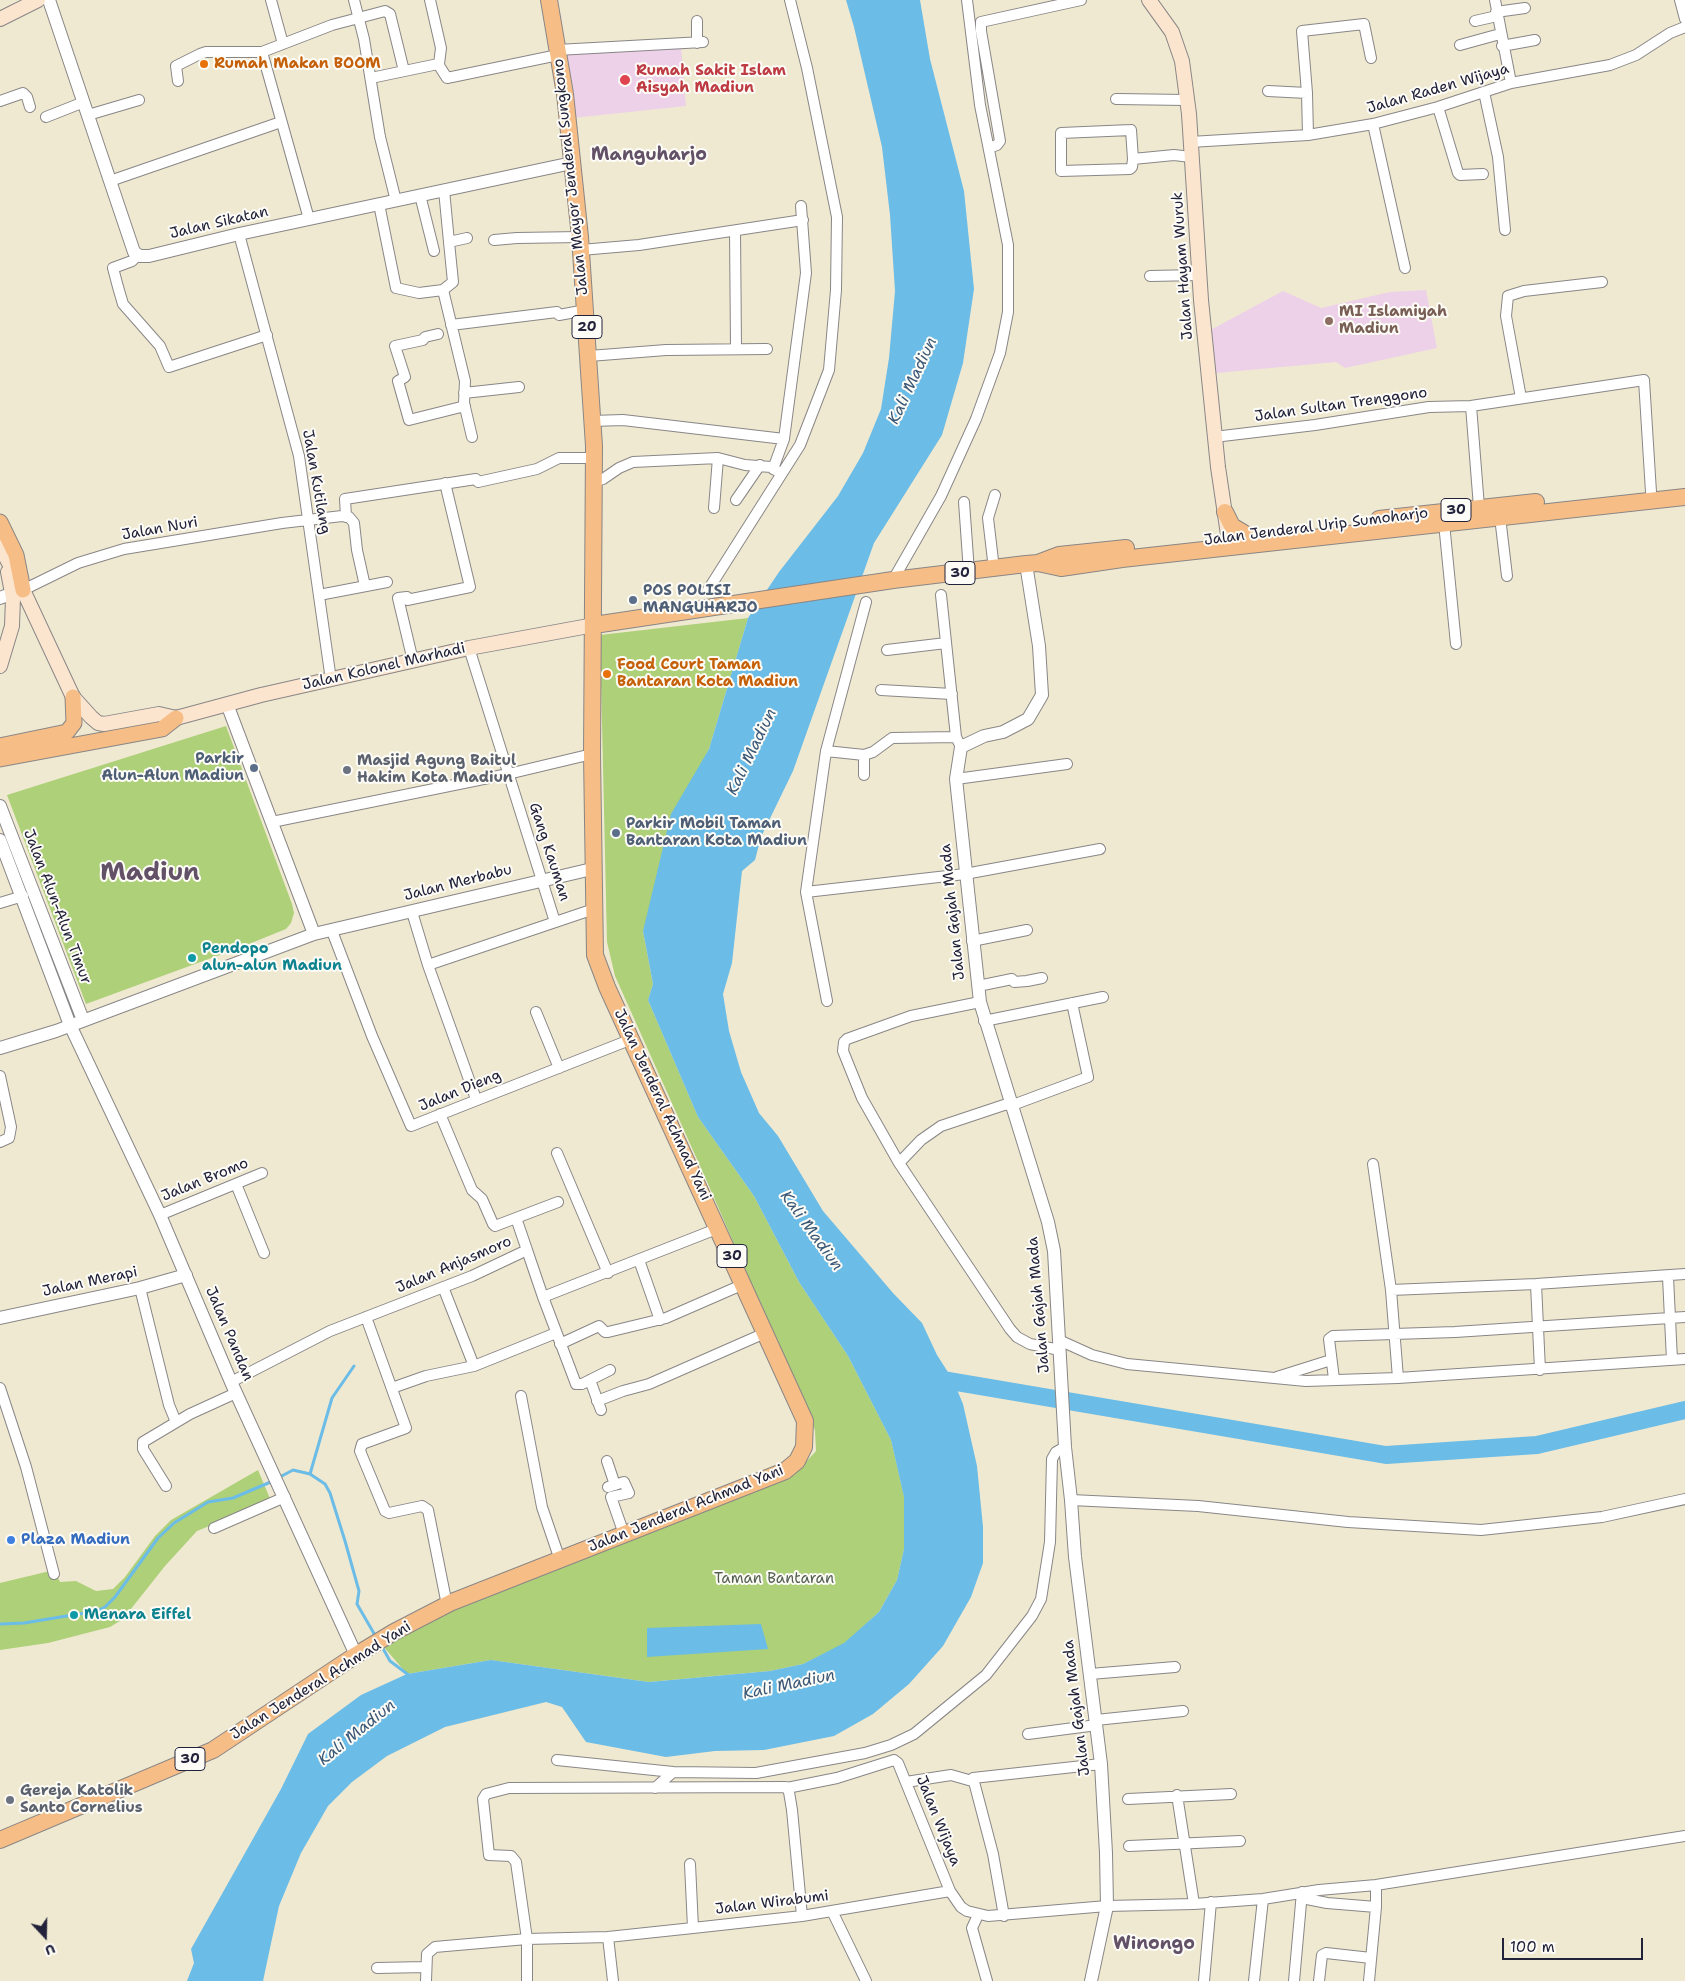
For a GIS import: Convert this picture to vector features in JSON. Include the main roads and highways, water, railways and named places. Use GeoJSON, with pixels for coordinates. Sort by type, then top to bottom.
{"type":"FeatureCollection","features":[{"type":"Feature","properties":{"kind":"highway","name":"Jalan Mayor Jenderal Sungkono"},"geometry":{"type":"LineString","coordinates":[[549,0],[565,94],[581,244],[594,458],[597,625]]}},
{"type":"Feature","properties":{"kind":"highway","name":"Jalan Jenderal Urip Sumoharjo"},"geometry":{"type":"LineString","coordinates":[[1229,542],[1247,535],[1479,507],[1685,488]]}},
{"type":"Feature","properties":{"kind":"highway","name":"Jalan Jenderal Urip Sumoharjo"},"geometry":{"type":"LineString","coordinates":[[597,625],[887,582],[1032,564],[1059,555],[1444,523],[1685,497]]}},
{"type":"Feature","properties":{"kind":"highway"},"geometry":{"type":"LineString","coordinates":[[1225,512],[1232,526],[1247,535]]}},
{"type":"Feature","properties":{"kind":"highway","name":"Jalan Jenderal Achmad Yani"},"geometry":{"type":"LineString","coordinates":[[0,1840],[213,1750],[360,1653],[394,1632],[447,1605],[784,1471],[797,1461],[804,1447],[806,1420],[600,970],[595,955],[592,869],[592,754],[597,625]]}},
{"type":"Feature","properties":{"kind":"main road"},"geometry":{"type":"LineString","coordinates":[[0,18],[38,0]]}},
{"type":"Feature","properties":{"kind":"main road","name":"Jalan Hayam Wuruk"},"geometry":{"type":"LineString","coordinates":[[1149,0],[1172,32],[1182,61],[1187,100],[1199,275],[1214,437],[1229,542]]}},
{"type":"Feature","properties":{"kind":"main road"},"geometry":{"type":"LineString","coordinates":[[0,522],[16,555],[12,594],[12,626],[0,666]]}},
{"type":"Feature","properties":{"kind":"main road"},"geometry":{"type":"LineString","coordinates":[[0,546],[6,559],[12,594],[73,697],[74,723],[67,732],[0,746]]}},
{"type":"Feature","properties":{"kind":"main road","name":"Jalan Kolonel Marhadi"},"geometry":{"type":"LineString","coordinates":[[0,759],[162,729],[176,718],[227,704],[470,648],[597,625]]}},
{"type":"Feature","properties":{"kind":"main road","name":"Jalan Kolonel Marhadi"},"geometry":{"type":"LineString","coordinates":[[73,697],[91,717],[104,724],[160,714],[176,718]]}},
{"type":"Feature","properties":{"kind":"water","name":"Kali Madiun"},"geometry":{"type":"Polygon","coordinates":[[[846,0],[920,0],[930,59],[964,191],[974,289],[963,363],[942,435],[874,543],[793,771],[761,837],[755,860],[742,871],[732,963],[723,994],[729,1031],[741,1072],[759,1113],[778,1136],[823,1211],[893,1293],[922,1323],[937,1355],[953,1380],[963,1404],[977,1466],[983,1527],[983,1563],[971,1597],[943,1646],[909,1684],[873,1714],[834,1736],[764,1750],[715,1751],[666,1757],[586,1742],[562,1707],[546,1702],[445,1727],[387,1756],[352,1782],[328,1806],[301,1853],[279,1906],[263,1981],[187,1981],[194,1963],[191,1949],[281,1789],[308,1734],[361,1695],[407,1674],[491,1660],[649,1682],[770,1671],[803,1664],[844,1643],[879,1612],[897,1580],[904,1549],[904,1497],[891,1440],[848,1356],[799,1282],[754,1196],[698,1117],[648,1000],[653,984],[643,931],[671,814],[709,749],[748,618],[779,572],[838,496],[863,453],[881,409],[889,358],[895,291],[890,215],[882,147],[846,0]]]}},
{"type":"Feature","properties":{"kind":"water"},"geometry":{"type":"Polygon","coordinates":[[[761,1624],[768,1649],[647,1657],[647,1628],[761,1624]]]}},
{"type":"Feature","properties":{"kind":"waterway"},"geometry":{"type":"LineString","coordinates":[[310,1474],[332,1398],[354,1366]]}},
{"type":"Feature","properties":{"kind":"waterway"},"geometry":{"type":"LineString","coordinates":[[932,1378],[1386,1455],[1537,1445],[1685,1410]]}},
{"type":"Feature","properties":{"kind":"waterway"},"geometry":{"type":"LineString","coordinates":[[278,1478],[293,1470],[310,1474],[325,1484],[330,1493],[359,1591],[357,1604],[376,1637]]}},
{"type":"Feature","properties":{"kind":"waterway"},"geometry":{"type":"LineString","coordinates":[[1,1624],[24,1623],[97,1611],[105,1607],[115,1597],[158,1538],[174,1523],[208,1502],[233,1498],[273,1481]]}},
{"type":"Feature","properties":{"kind":"waterway"},"geometry":{"type":"LineString","coordinates":[[381,1645],[390,1661],[410,1676]]}},
{"type":"Feature","properties":{"kind":"place","name":"Rumah Makan BOOM"},"geometry":{"type":"Point","coordinates":[204,64]}},
{"type":"Feature","properties":{"kind":"place","name":"Rumah Sakit Islam Aisyah Madiun"},"geometry":{"type":"Point","coordinates":[625,80]}},
{"type":"Feature","properties":{"kind":"place","name":"MI Islamiyah Madiun"},"geometry":{"type":"Point","coordinates":[1329,321]}},
{"type":"Feature","properties":{"kind":"place","name":"POS POLISI MANGUHARJO"},"geometry":{"type":"Point","coordinates":[633,600]}},
{"type":"Feature","properties":{"kind":"place","name":"Food Court Taman Bantaran Kota Madiun"},"geometry":{"type":"Point","coordinates":[607,674]}},
{"type":"Feature","properties":{"kind":"place","name":"Parkir Alun-Alun Madiun"},"geometry":{"type":"Point","coordinates":[254,768]}},
{"type":"Feature","properties":{"kind":"place","name":"Masjid Agung Baitul Hakim Kota Madiun"},"geometry":{"type":"Point","coordinates":[347,770]}},
{"type":"Feature","properties":{"kind":"place","name":"Parkir Mobil Taman Bantaran Kota Madiun"},"geometry":{"type":"Point","coordinates":[616,833]}},
{"type":"Feature","properties":{"kind":"place","name":"Pendopo alun-alun Madiun"},"geometry":{"type":"Point","coordinates":[192,958]}},
{"type":"Feature","properties":{"kind":"place","name":"Plaza Madiun"},"geometry":{"type":"Point","coordinates":[11,1540]}},
{"type":"Feature","properties":{"kind":"place","name":"Menara Eiffel"},"geometry":{"type":"Point","coordinates":[74,1615]}},
{"type":"Feature","properties":{"kind":"place","name":"Gereja Katolik Santo Cornelius"},"geometry":{"type":"Point","coordinates":[10,1800]}},
{"type":"Feature","properties":{"kind":"district","name":"Manguharjo"},"geometry":{"type":"Point","coordinates":[649,155]}},
{"type":"Feature","properties":{"kind":"district","name":"Madiun"},"geometry":{"type":"Point","coordinates":[150,873]}},
{"type":"Feature","properties":{"kind":"district","name":"Winongo"},"geometry":{"type":"Point","coordinates":[1154,1944]}},
{"type":"Feature","properties":{"kind":"park label","name":"Taman Bantaran"},"geometry":{"type":"Point","coordinates":[774,1579]}}]}
